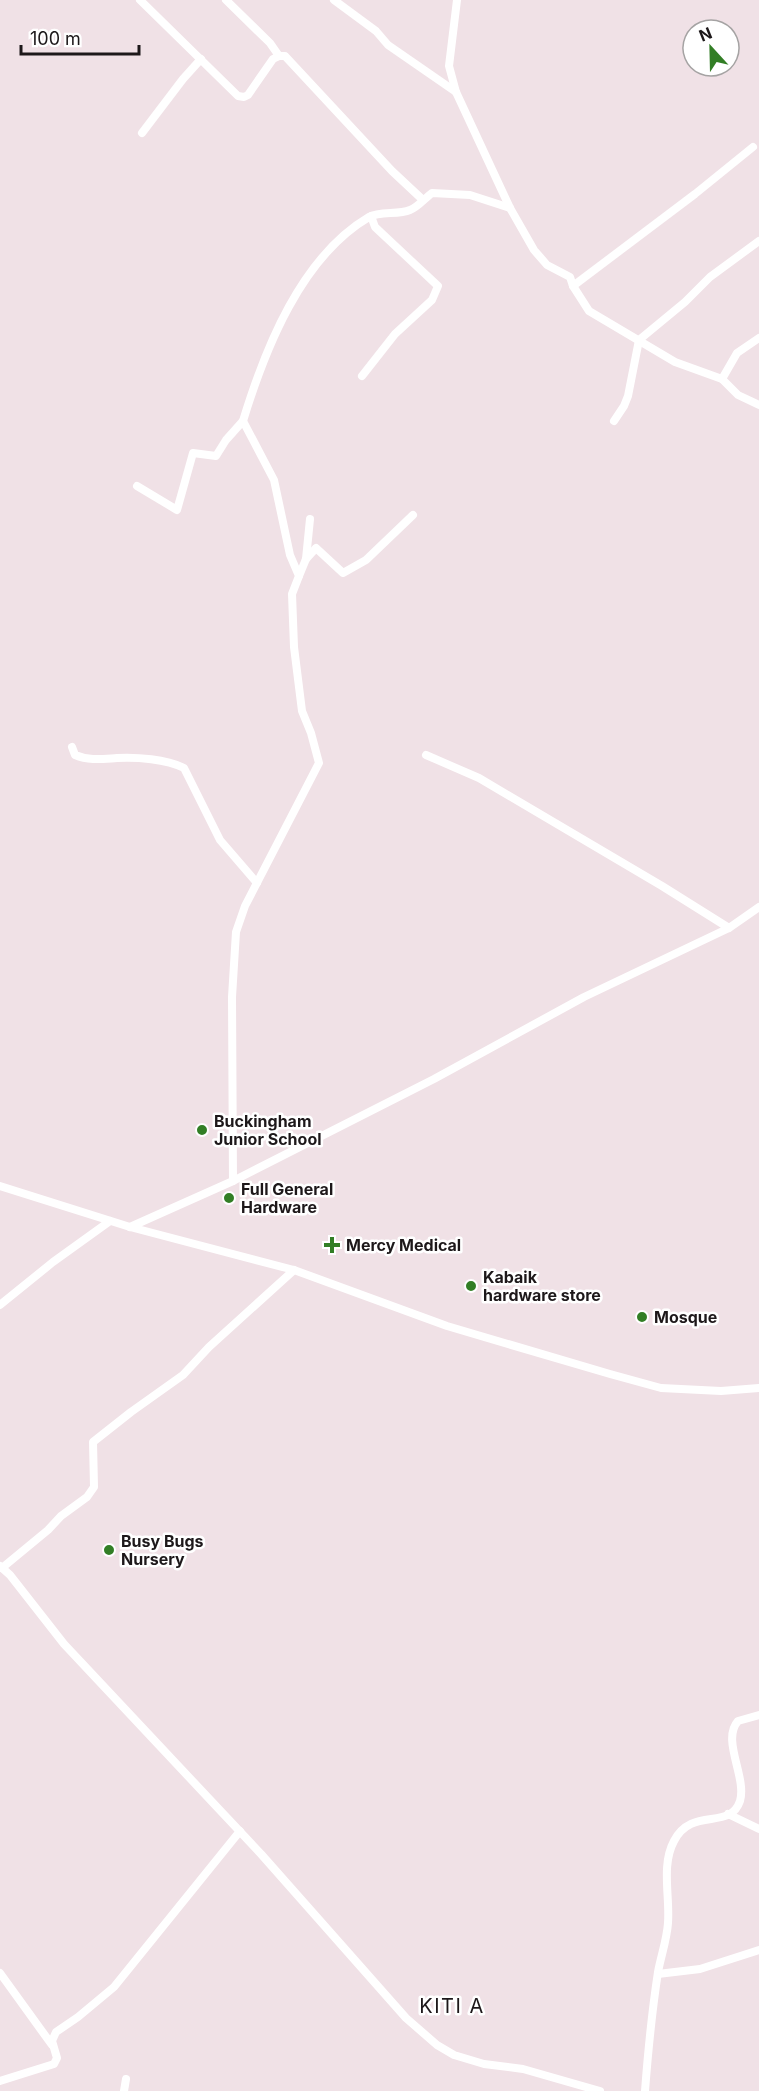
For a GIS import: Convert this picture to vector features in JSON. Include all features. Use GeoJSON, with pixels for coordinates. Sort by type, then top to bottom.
{"type":"FeatureCollection","features":[{"type":"Feature","properties":{"kind":"street"},"geometry":{"type":"LineString","coordinates":[[140,0],[238,96],[244,97],[255,88],[273,59],[285,56],[291,60],[392,171],[423,200]]}},
{"type":"Feature","properties":{"kind":"street"},"geometry":{"type":"LineString","coordinates":[[226,0],[270,43],[279,56]]}},
{"type":"Feature","properties":{"kind":"street"},"geometry":{"type":"LineString","coordinates":[[334,0],[376,31],[388,45],[456,92]]}},
{"type":"Feature","properties":{"kind":"street"},"geometry":{"type":"LineString","coordinates":[[457,0],[449,66],[456,92],[510,208],[534,250],[547,265],[570,276],[573,286],[590,311],[675,362],[722,379],[738,395],[759,405]]}},
{"type":"Feature","properties":{"kind":"street"},"geometry":{"type":"LineString","coordinates":[[142,133],[201,59]]}},
{"type":"Feature","properties":{"kind":"street"},"geometry":{"type":"LineString","coordinates":[[573,286],[677,208],[753,147]]}},
{"type":"Feature","properties":{"kind":"street"},"geometry":{"type":"LineString","coordinates":[[136,486],[177,510],[193,453],[216,456],[226,440],[243,421],[268,352],[288,309],[312,268],[344,237],[371,216],[394,214],[411,209],[432,193],[470,195],[510,208]]}},
{"type":"Feature","properties":{"kind":"street"},"geometry":{"type":"LineString","coordinates":[[362,376],[395,334],[432,300],[438,286],[375,227],[371,216]]}},
{"type":"Feature","properties":{"kind":"street"},"geometry":{"type":"LineString","coordinates":[[614,421],[628,396],[639,340],[686,302],[710,277],[759,241]]}},
{"type":"Feature","properties":{"kind":"street"},"geometry":{"type":"LineString","coordinates":[[722,379],[737,353],[759,338]]}},
{"type":"Feature","properties":{"kind":"street"},"geometry":{"type":"LineString","coordinates":[[243,421],[274,480],[290,555],[299,576]]}},
{"type":"Feature","properties":{"kind":"street"},"geometry":{"type":"LineString","coordinates":[[306,559],[316,548],[343,573],[366,560],[413,515]]}},
{"type":"Feature","properties":{"kind":"street"},"geometry":{"type":"LineString","coordinates":[[233,1181],[232,997],[236,932],[245,906],[319,763],[302,711],[294,647],[292,594],[306,559],[310,519]]}},
{"type":"Feature","properties":{"kind":"street"},"geometry":{"type":"LineString","coordinates":[[72,747],[75,755],[84,759],[150,760],[184,768],[220,840],[257,883]]}},
{"type":"Feature","properties":{"kind":"street"},"geometry":{"type":"LineString","coordinates":[[426,755],[478,778],[729,928]]}},
{"type":"Feature","properties":{"kind":"street"},"geometry":{"type":"LineString","coordinates":[[130,1227],[233,1181],[463,1063],[584,997],[729,928],[759,907]]}},
{"type":"Feature","properties":{"kind":"street"},"geometry":{"type":"LineString","coordinates":[[0,1185],[130,1227],[294,1270],[447,1326],[662,1388],[721,1391],[759,1388]]}},
{"type":"Feature","properties":{"kind":"street"},"geometry":{"type":"LineString","coordinates":[[0,1305],[53,1262],[110,1221]]}},
{"type":"Feature","properties":{"kind":"street"},"geometry":{"type":"LineString","coordinates":[[294,1270],[209,1347],[183,1375],[130,1412],[93,1442],[94,1487],[87,1497],[1,1567],[10,1575],[64,1644],[240,1831],[406,2018],[437,2045],[454,2055],[484,2064],[523,2068],[600,2091]]}},
{"type":"Feature","properties":{"kind":"street"},"geometry":{"type":"LineString","coordinates":[[645,2091],[658,1974],[668,1924],[668,1856],[673,1842],[685,1826],[693,1821],[722,1818],[736,1808],[740,1795],[738,1766],[731,1737],[732,1730],[738,1721],[759,1715]]}},
{"type":"Feature","properties":{"kind":"street"},"geometry":{"type":"LineString","coordinates":[[728,1814],[759,1829]]}},
{"type":"Feature","properties":{"kind":"street"},"geometry":{"type":"LineString","coordinates":[[52,2046],[56,2032],[114,1987],[240,1831]]}},
{"type":"Feature","properties":{"kind":"street"},"geometry":{"type":"LineString","coordinates":[[658,1974],[700,1969],[759,1950]]}},
{"type":"Feature","properties":{"kind":"street"},"geometry":{"type":"LineString","coordinates":[[0,1973],[52,2046],[57,2058],[50,2067],[0,2081]]}},
{"type":"Feature","properties":{"kind":"street"},"geometry":{"type":"LineString","coordinates":[[124,2091],[126,2079]]}},
{"type":"Feature","properties":{"kind":"place","name":"Buckingham Junior School"},"geometry":{"type":"Point","coordinates":[202,1130]}},
{"type":"Feature","properties":{"kind":"place","name":"Full General Hardware"},"geometry":{"type":"Point","coordinates":[229,1198]}},
{"type":"Feature","properties":{"kind":"place","name":"Mercy Medical"},"geometry":{"type":"Point","coordinates":[332,1245]}},
{"type":"Feature","properties":{"kind":"place","name":"Kabaik hardware store"},"geometry":{"type":"Point","coordinates":[471,1286]}},
{"type":"Feature","properties":{"kind":"place","name":"Mosque"},"geometry":{"type":"Point","coordinates":[642,1317]}},
{"type":"Feature","properties":{"kind":"place","name":"Busy Bugs Nursery"},"geometry":{"type":"Point","coordinates":[109,1550]}},
{"type":"Feature","properties":{"kind":"district","name":"KITI A"},"geometry":{"type":"Point","coordinates":[452,2006]}}]}
